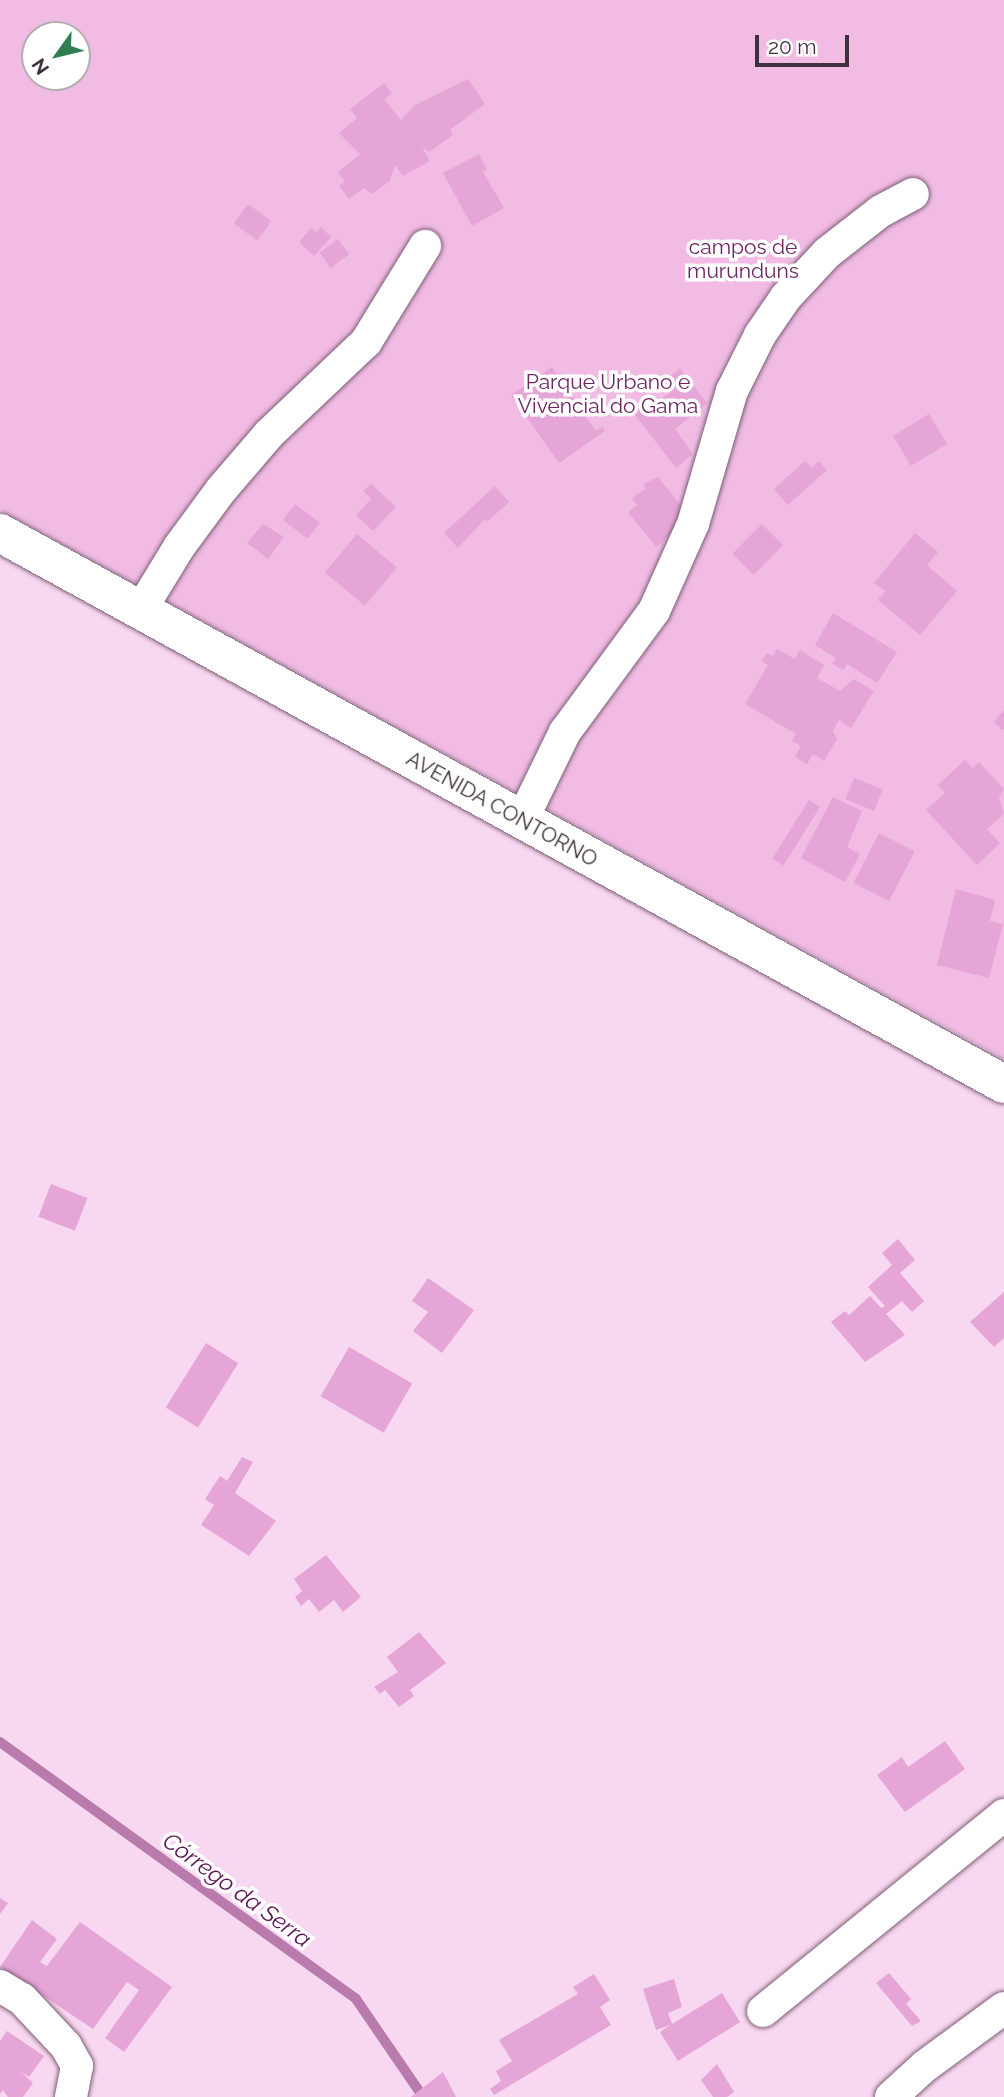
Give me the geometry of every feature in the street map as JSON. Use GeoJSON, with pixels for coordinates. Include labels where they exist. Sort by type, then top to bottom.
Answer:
{"type":"FeatureCollection","features":[{"type":"Feature","properties":{"kind":"main road","name":"AVENIDA CONTORNO"},"geometry":{"type":"LineString","coordinates":[[0,533],[1004,1084]]}},
{"type":"Feature","properties":{"kind":"street"},"geometry":{"type":"LineString","coordinates":[[522,820],[565,732],[654,611],[693,524],[732,391],[760,335],[786,297],[827,253],[880,211],[913,194]]}},
{"type":"Feature","properties":{"kind":"street"},"geometry":{"type":"LineString","coordinates":[[140,611],[179,547],[229,481],[269,434],[366,342],[425,246]]}},
{"type":"Feature","properties":{"kind":"street"},"geometry":{"type":"LineString","coordinates":[[763,2011],[1004,1815]]}},
{"type":"Feature","properties":{"kind":"street"},"geometry":{"type":"LineString","coordinates":[[0,1986],[22,1999],[66,2046],[77,2066],[71,2097]]}},
{"type":"Feature","properties":{"kind":"street"},"geometry":{"type":"LineString","coordinates":[[891,2097],[925,2066],[1004,2008]]}},
{"type":"Feature","properties":{"kind":"green space","name":"Parque Urbano e Vivencial do Gama"},"geometry":{"type":"Polygon","coordinates":[[[0,0],[1004,0],[1004,1059],[0,510],[0,0]]]}},
{"type":"Feature","properties":{"kind":"building"},"geometry":{"type":"Polygon","coordinates":[[[468,79],[485,104],[450,130],[453,135],[429,152],[422,147],[430,161],[403,176],[395,165],[390,181],[372,194],[364,188],[349,199],[339,186],[345,182],[338,172],[360,154],[339,133],[357,118],[350,109],[384,83],[392,94],[384,99],[401,120],[415,105],[468,79]]]}},
{"type":"Feature","properties":{"kind":"building"},"geometry":{"type":"Polygon","coordinates":[[[479,154],[487,169],[483,172],[504,208],[472,226],[443,173],[479,154]]]}},
{"type":"Feature","properties":{"kind":"building"},"geometry":{"type":"Polygon","coordinates":[[[248,204],[271,221],[257,240],[234,223],[248,204]]]}},
{"type":"Feature","properties":{"kind":"building"},"geometry":{"type":"Polygon","coordinates":[[[321,227],[331,237],[314,256],[299,242],[311,228],[316,232],[321,227]]]}},
{"type":"Feature","properties":{"kind":"building"},"geometry":{"type":"Polygon","coordinates":[[[338,239],[349,254],[331,268],[319,253],[338,239]]]}},
{"type":"Feature","properties":{"kind":"building"},"geometry":{"type":"Polygon","coordinates":[[[552,367],[596,431],[602,427],[605,431],[559,463],[511,395],[552,367]]]}},
{"type":"Feature","properties":{"kind":"building"},"geometry":{"type":"Polygon","coordinates":[[[680,368],[707,403],[675,429],[693,454],[676,468],[632,411],[652,396],[657,402],[671,392],[663,382],[680,368]]]}},
{"type":"Feature","properties":{"kind":"building"},"geometry":{"type":"Polygon","coordinates":[[[929,414],[947,444],[911,466],[893,436],[929,414]]]}},
{"type":"Feature","properties":{"kind":"building"},"geometry":{"type":"Polygon","coordinates":[[[805,461],[812,468],[819,461],[827,470],[788,505],[774,489],[805,461]]]}},
{"type":"Feature","properties":{"kind":"building"},"geometry":{"type":"Polygon","coordinates":[[[658,477],[690,517],[656,547],[628,512],[637,505],[632,498],[646,488],[643,484],[658,477]]]}},
{"type":"Feature","properties":{"kind":"building"},"geometry":{"type":"Polygon","coordinates":[[[371,484],[396,507],[373,531],[356,515],[371,499],[363,491],[371,484]]]}},
{"type":"Feature","properties":{"kind":"building"},"geometry":{"type":"Polygon","coordinates":[[[495,486],[509,502],[488,521],[484,520],[458,548],[444,533],[495,486]]]}},
{"type":"Feature","properties":{"kind":"building"},"geometry":{"type":"Polygon","coordinates":[[[295,504],[320,523],[308,539],[283,520],[295,504]]]}},
{"type":"Feature","properties":{"kind":"building"},"geometry":{"type":"Polygon","coordinates":[[[263,524],[284,537],[268,559],[247,543],[263,524]]]}},
{"type":"Feature","properties":{"kind":"building"},"geometry":{"type":"Polygon","coordinates":[[[762,524],[783,545],[754,575],[732,554],[762,524]]]}},
{"type":"Feature","properties":{"kind":"building"},"geometry":{"type":"Polygon","coordinates":[[[915,533],[938,552],[927,565],[957,591],[920,635],[878,600],[885,591],[874,583],[915,533]]]}},
{"type":"Feature","properties":{"kind":"building"},"geometry":{"type":"Polygon","coordinates":[[[357,534],[397,567],[365,606],[325,572],[357,534]]]}},
{"type":"Feature","properties":{"kind":"building"},"geometry":{"type":"Polygon","coordinates":[[[833,613],[897,652],[877,683],[847,664],[844,670],[832,664],[836,658],[815,645],[833,613]]]}},
{"type":"Feature","properties":{"kind":"building"},"geometry":{"type":"Polygon","coordinates":[[[777,649],[795,659],[800,650],[824,665],[817,678],[840,691],[854,679],[874,691],[851,728],[839,720],[833,731],[837,739],[824,761],[813,754],[807,764],[795,757],[801,746],[792,741],[796,734],[745,704],[768,665],[761,661],[767,653],[773,656],[777,649]]]}},
{"type":"Feature","properties":{"kind":"building"},"geometry":{"type":"Polygon","coordinates":[[[1004,710],[1004,729],[1002,730],[994,722],[1004,710]]]}},
{"type":"Feature","properties":{"kind":"building"},"geometry":{"type":"Polygon","coordinates":[[[965,760],[973,768],[979,762],[1004,789],[999,798],[1004,814],[987,829],[1000,843],[977,865],[926,810],[945,793],[938,785],[965,760]]]}},
{"type":"Feature","properties":{"kind":"building"},"geometry":{"type":"Polygon","coordinates":[[[854,778],[883,790],[874,811],[845,799],[854,778]]]}},
{"type":"Feature","properties":{"kind":"building"},"geometry":{"type":"Polygon","coordinates":[[[833,797],[862,811],[847,847],[860,854],[845,882],[801,858],[833,797]]]}},
{"type":"Feature","properties":{"kind":"building"},"geometry":{"type":"Polygon","coordinates":[[[809,800],[820,807],[783,865],[772,859],[809,800]]]}},
{"type":"Feature","properties":{"kind":"building"},"geometry":{"type":"Polygon","coordinates":[[[879,833],[915,851],[889,901],[854,883],[879,833]]]}},
{"type":"Feature","properties":{"kind":"building"},"geometry":{"type":"Polygon","coordinates":[[[956,889],[995,900],[990,921],[1003,924],[989,978],[937,965],[956,889]]]}},
{"type":"Feature","properties":{"kind":"building"},"geometry":{"type":"Polygon","coordinates":[[[51,1184],[87,1198],[75,1231],[38,1217],[51,1184]]]}},
{"type":"Feature","properties":{"kind":"building"},"geometry":{"type":"Polygon","coordinates":[[[898,1239],[915,1260],[900,1273],[924,1301],[912,1312],[902,1301],[886,1314],[905,1335],[865,1362],[831,1322],[845,1311],[849,1315],[870,1296],[881,1308],[885,1306],[868,1287],[892,1265],[882,1253],[898,1239]]]}},
{"type":"Feature","properties":{"kind":"building"},"geometry":{"type":"Polygon","coordinates":[[[428,1278],[474,1310],[442,1353],[413,1331],[428,1312],[412,1301],[428,1278]]]}},
{"type":"Feature","properties":{"kind":"building"},"geometry":{"type":"Polygon","coordinates":[[[1004,1292],[1004,1338],[994,1347],[970,1322],[1004,1292]]]}},
{"type":"Feature","properties":{"kind":"building"},"geometry":{"type":"Polygon","coordinates":[[[206,1343],[238,1363],[198,1428],[166,1407],[206,1343]]]}},
{"type":"Feature","properties":{"kind":"building"},"geometry":{"type":"Polygon","coordinates":[[[349,1347],[412,1384],[384,1433],[321,1396],[349,1347]]]}},
{"type":"Feature","properties":{"kind":"building"},"geometry":{"type":"Polygon","coordinates":[[[242,1457],[253,1462],[235,1493],[276,1521],[249,1556],[201,1525],[214,1505],[205,1499],[220,1476],[227,1481],[242,1457]]]}},
{"type":"Feature","properties":{"kind":"building"},"geometry":{"type":"Polygon","coordinates":[[[326,1555],[361,1597],[343,1612],[334,1600],[319,1612],[309,1599],[301,1606],[295,1597],[302,1591],[294,1579],[326,1555]]]}},
{"type":"Feature","properties":{"kind":"building"},"geometry":{"type":"Polygon","coordinates":[[[419,1632],[446,1663],[410,1690],[414,1696],[399,1707],[385,1690],[380,1694],[374,1687],[398,1672],[387,1657],[419,1632]]]}},
{"type":"Feature","properties":{"kind":"building"},"geometry":{"type":"Polygon","coordinates":[[[945,1741],[965,1769],[905,1812],[877,1775],[902,1757],[908,1767],[945,1741]]]}},
{"type":"Feature","properties":{"kind":"building"},"geometry":{"type":"Polygon","coordinates":[[[0,1898],[8,1903],[0,1914],[0,1898]]]}},
{"type":"Feature","properties":{"kind":"building"},"geometry":{"type":"Polygon","coordinates":[[[32,1920],[57,1939],[40,1962],[47,1966],[80,1922],[172,1987],[124,2052],[105,2038],[139,1990],[127,1982],[93,2029],[0,1967],[32,1920]]]}},
{"type":"Feature","properties":{"kind":"building"},"geometry":{"type":"Polygon","coordinates":[[[889,1973],[911,1999],[906,2004],[921,2021],[912,2026],[876,1983],[889,1973]]]}},
{"type":"Feature","properties":{"kind":"building"},"geometry":{"type":"Polygon","coordinates":[[[594,1974],[610,2000],[600,2007],[611,2025],[494,2095],[490,2089],[501,2081],[496,2071],[512,2061],[499,2040],[578,1994],[573,1987],[594,1974]]]}},
{"type":"Feature","properties":{"kind":"building"},"geometry":{"type":"Polygon","coordinates":[[[674,1979],[682,2007],[668,2013],[672,2024],[722,1993],[740,2022],[678,2061],[660,2032],[670,2025],[656,2030],[643,1989],[674,1979]]]}},
{"type":"Feature","properties":{"kind":"building"},"geometry":{"type":"Polygon","coordinates":[[[7,2031],[44,2056],[29,2077],[21,2072],[33,2083],[23,2097],[8,2097],[3,2090],[0,2094],[0,2041],[7,2031]]]}},
{"type":"Feature","properties":{"kind":"building"},"geometry":{"type":"Polygon","coordinates":[[[717,2064],[734,2092],[727,2097],[713,2097],[701,2080],[717,2064]]]}},
{"type":"Feature","properties":{"kind":"building"},"geometry":{"type":"Polygon","coordinates":[[[443,2072],[456,2097],[411,2097],[443,2072]]]}},
{"type":"Feature","properties":{"kind":"waterway","name":"Córrego da Serra"},"geometry":{"type":"LineString","coordinates":[[0,1742],[356,1999],[423,2097]]}},
{"type":"Feature","properties":{"kind":"park label","name":"campos de murunduns"},"geometry":{"type":"Point","coordinates":[743,259]}}]}
